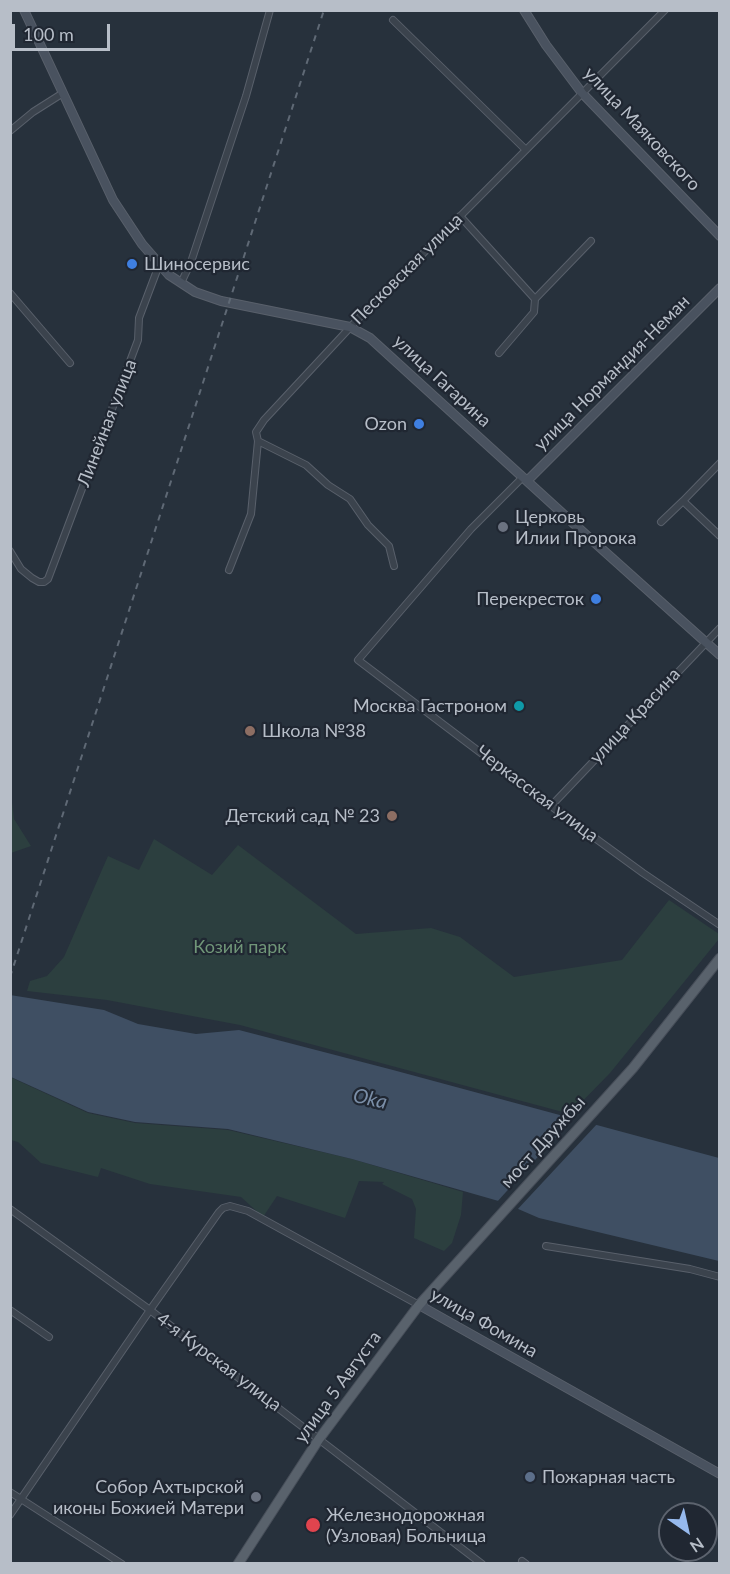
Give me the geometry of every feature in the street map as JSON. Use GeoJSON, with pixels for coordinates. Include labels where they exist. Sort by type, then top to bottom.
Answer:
{"type":"FeatureCollection","features":[{"type":"Feature","properties":{"kind":"main road","name":"улица Гагарина"},"geometry":{"type":"LineString","coordinates":[[24,10],[113,200],[159,265],[195,292],[221,302],[350,327],[361,332],[378,344],[720,655]]}},
{"type":"Feature","properties":{"kind":"main road","name":"улица Маяковского"},"geometry":{"type":"LineString","coordinates":[[524,10],[546,45],[582,93],[720,236]]}},
{"type":"Feature","properties":{"kind":"main road","name":"улица Нормандия-Неман"},"geometry":{"type":"LineString","coordinates":[[525,479],[720,288]]}},
{"type":"Feature","properties":{"kind":"main road","name":"мост Дружбы"},"geometry":{"type":"LineString","coordinates":[[477,1239],[633,1068],[720,958]]}},
{"type":"Feature","properties":{"kind":"main road","name":"улица 5 Августа"},"geometry":{"type":"LineString","coordinates":[[238,1563],[320,1439],[419,1305],[477,1239]]}},
{"type":"Feature","properties":{"kind":"main road","name":"улица Фомина"},"geometry":{"type":"LineString","coordinates":[[419,1305],[720,1474]]}},
{"type":"Feature","properties":{"kind":"street"},"geometry":{"type":"LineString","coordinates":[[181,283],[191,262],[246,96],[270,10]]}},
{"type":"Feature","properties":{"kind":"street","name":"Песковская улица"},"geometry":{"type":"LineString","coordinates":[[229,570],[251,514],[258,441],[256,432],[264,420],[350,327],[665,10]]}},
{"type":"Feature","properties":{"kind":"street"},"geometry":{"type":"LineString","coordinates":[[393,20],[526,150]]}},
{"type":"Feature","properties":{"kind":"street"},"geometry":{"type":"LineString","coordinates":[[10,131],[33,112],[63,93]]}},
{"type":"Feature","properties":{"kind":"street"},"geometry":{"type":"LineString","coordinates":[[460,216],[535,299]]}},
{"type":"Feature","properties":{"kind":"street"},"geometry":{"type":"LineString","coordinates":[[499,353],[534,312],[535,299],[591,241]]}},
{"type":"Feature","properties":{"kind":"street","name":"Линейная улица"},"geometry":{"type":"LineString","coordinates":[[10,551],[21,569],[32,578],[39,582],[48,579],[138,340],[139,318],[159,265]]}},
{"type":"Feature","properties":{"kind":"street"},"geometry":{"type":"LineString","coordinates":[[10,293],[70,363]]}},
{"type":"Feature","properties":{"kind":"street"},"geometry":{"type":"LineString","coordinates":[[258,441],[306,465],[328,485],[350,499],[368,525],[389,546],[394,566]]}},
{"type":"Feature","properties":{"kind":"street"},"geometry":{"type":"LineString","coordinates":[[661,522],[720,463]]}},
{"type":"Feature","properties":{"kind":"street","name":"улица Нормандия-Неман"},"geometry":{"type":"LineString","coordinates":[[358,660],[471,530],[525,479]]}},
{"type":"Feature","properties":{"kind":"street"},"geometry":{"type":"LineString","coordinates":[[683,501],[720,536]]}},
{"type":"Feature","properties":{"kind":"street","name":"улица Красина"},"geometry":{"type":"LineString","coordinates":[[551,806],[720,628]]}},
{"type":"Feature","properties":{"kind":"street","name":"Черкасская улица"},"geometry":{"type":"LineString","coordinates":[[358,660],[551,806],[720,925]]}},
{"type":"Feature","properties":{"kind":"street","name":"улица Фомина"},"geometry":{"type":"LineString","coordinates":[[150,1310],[219,1212],[230,1206],[248,1211],[419,1305]]}},
{"type":"Feature","properties":{"kind":"street","name":"4-я Курская улица"},"geometry":{"type":"LineString","coordinates":[[10,1209],[150,1310],[482,1563]]}},
{"type":"Feature","properties":{"kind":"street"},"geometry":{"type":"LineString","coordinates":[[546,1246],[690,1269],[720,1277]]}},
{"type":"Feature","properties":{"kind":"street"},"geometry":{"type":"LineString","coordinates":[[10,1310],[49,1337]]}},
{"type":"Feature","properties":{"kind":"street"},"geometry":{"type":"LineString","coordinates":[[10,1515],[150,1310]]}},
{"type":"Feature","properties":{"kind":"street"},"geometry":{"type":"LineString","coordinates":[[10,1492],[122,1563]]}},
{"type":"Feature","properties":{"kind":"green space"},"geometry":{"type":"Polygon","coordinates":[[[10,785],[14,819],[31,846],[11,853],[10,785]]]}},
{"type":"Feature","properties":{"kind":"green space","name":"Козий парк"},"geometry":{"type":"Polygon","coordinates":[[[154,839],[212,875],[238,845],[356,934],[431,928],[460,937],[514,977],[622,960],[669,900],[719,934],[719,939],[610,1073],[570,1114],[240,1025],[107,1000],[27,991],[30,981],[47,976],[64,957],[108,856],[139,870],[154,839]]]}},
{"type":"Feature","properties":{"kind":"green space"},"geometry":{"type":"Polygon","coordinates":[[[10,1077],[88,1113],[135,1123],[228,1130],[352,1159],[463,1192],[461,1215],[452,1243],[444,1251],[414,1238],[416,1209],[412,1199],[382,1184],[384,1182],[359,1181],[345,1218],[277,1196],[263,1217],[241,1197],[150,1184],[101,1168],[98,1177],[41,1163],[18,1142],[11,1140],[10,1077]]]}},
{"type":"Feature","properties":{"kind":"water","name":"Oka"},"geometry":{"type":"Polygon","coordinates":[[[10,995],[104,1010],[138,1024],[196,1034],[239,1030],[719,1158],[719,1261],[539,1218],[502,1202],[352,1159],[228,1129],[135,1122],[88,1112],[11,1077],[10,995]]]}},
{"type":"Feature","properties":{"kind":"pier"},"geometry":{"type":"Polygon","coordinates":[[[574,1117],[598,1123],[516,1211],[496,1203],[574,1117]]]}},
{"type":"Feature","properties":{"kind":"railway"},"geometry":{"type":"LineString","coordinates":[[10,977],[324,10]]}},
{"type":"Feature","properties":{"kind":"place","name":"Шиносервис"},"geometry":{"type":"Point","coordinates":[132,264]}},
{"type":"Feature","properties":{"kind":"place","name":"Ozon"},"geometry":{"type":"Point","coordinates":[419,424]}},
{"type":"Feature","properties":{"kind":"place","name":"Церковь Илии Пророка"},"geometry":{"type":"Point","coordinates":[503,527]}},
{"type":"Feature","properties":{"kind":"place","name":"Перекресток"},"geometry":{"type":"Point","coordinates":[596,599]}},
{"type":"Feature","properties":{"kind":"place","name":"Москва Гастроном"},"geometry":{"type":"Point","coordinates":[519,706]}},
{"type":"Feature","properties":{"kind":"place","name":"Школа №38"},"geometry":{"type":"Point","coordinates":[250,731]}},
{"type":"Feature","properties":{"kind":"place","name":"Детский сад № 23"},"geometry":{"type":"Point","coordinates":[392,816]}},
{"type":"Feature","properties":{"kind":"place","name":"Пожарная часть"},"geometry":{"type":"Point","coordinates":[530,1477]}},
{"type":"Feature","properties":{"kind":"place","name":"Собор Ахтырской иконы Божией Матери"},"geometry":{"type":"Point","coordinates":[256,1497]}},
{"type":"Feature","properties":{"kind":"place","name":"Железнодорожная (Узловая) Больница"},"geometry":{"type":"Point","coordinates":[313,1525]}}]}
